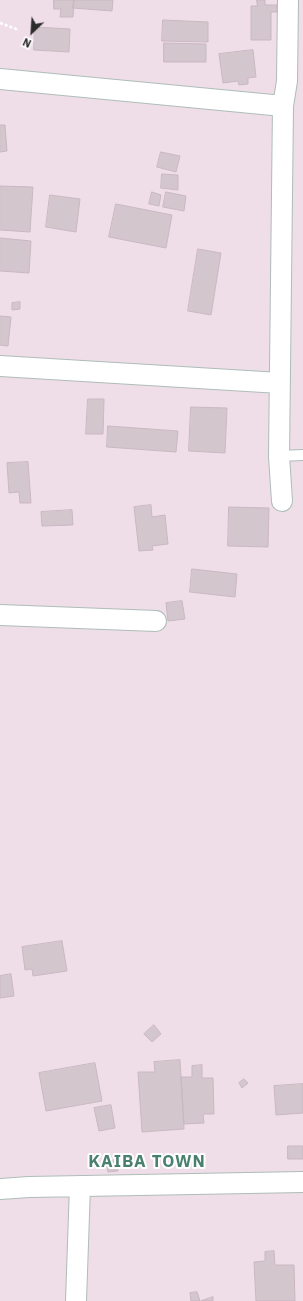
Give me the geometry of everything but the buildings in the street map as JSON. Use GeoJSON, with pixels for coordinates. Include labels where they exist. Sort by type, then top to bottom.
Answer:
{"type":"FeatureCollection","features":[{"type":"Feature","properties":{"kind":"street"},"geometry":{"type":"LineString","coordinates":[[282,501],[280,456],[280,383],[283,106],[287,81],[288,0]]}},
{"type":"Feature","properties":{"kind":"street"},"geometry":{"type":"LineString","coordinates":[[0,79],[283,106]]}},
{"type":"Feature","properties":{"kind":"street"},"geometry":{"type":"LineString","coordinates":[[0,366],[280,383]]}},
{"type":"Feature","properties":{"kind":"street"},"geometry":{"type":"LineString","coordinates":[[0,615],[156,621]]}},
{"type":"Feature","properties":{"kind":"street"},"geometry":{"type":"LineString","coordinates":[[0,1190],[29,1187],[303,1182]]}},
{"type":"Feature","properties":{"kind":"street"},"geometry":{"type":"LineString","coordinates":[[76,1301],[80,1186]]}},
{"type":"Feature","properties":{"kind":"lane"},"geometry":{"type":"LineString","coordinates":[[280,456],[303,456]]}},
{"type":"Feature","properties":{"kind":"path"},"geometry":{"type":"LineString","coordinates":[[0,23],[19,30]]}},
{"type":"Feature","properties":{"kind":"district","name":"KAIBA TOWN"},"geometry":{"type":"Point","coordinates":[147,1162]}}]}
